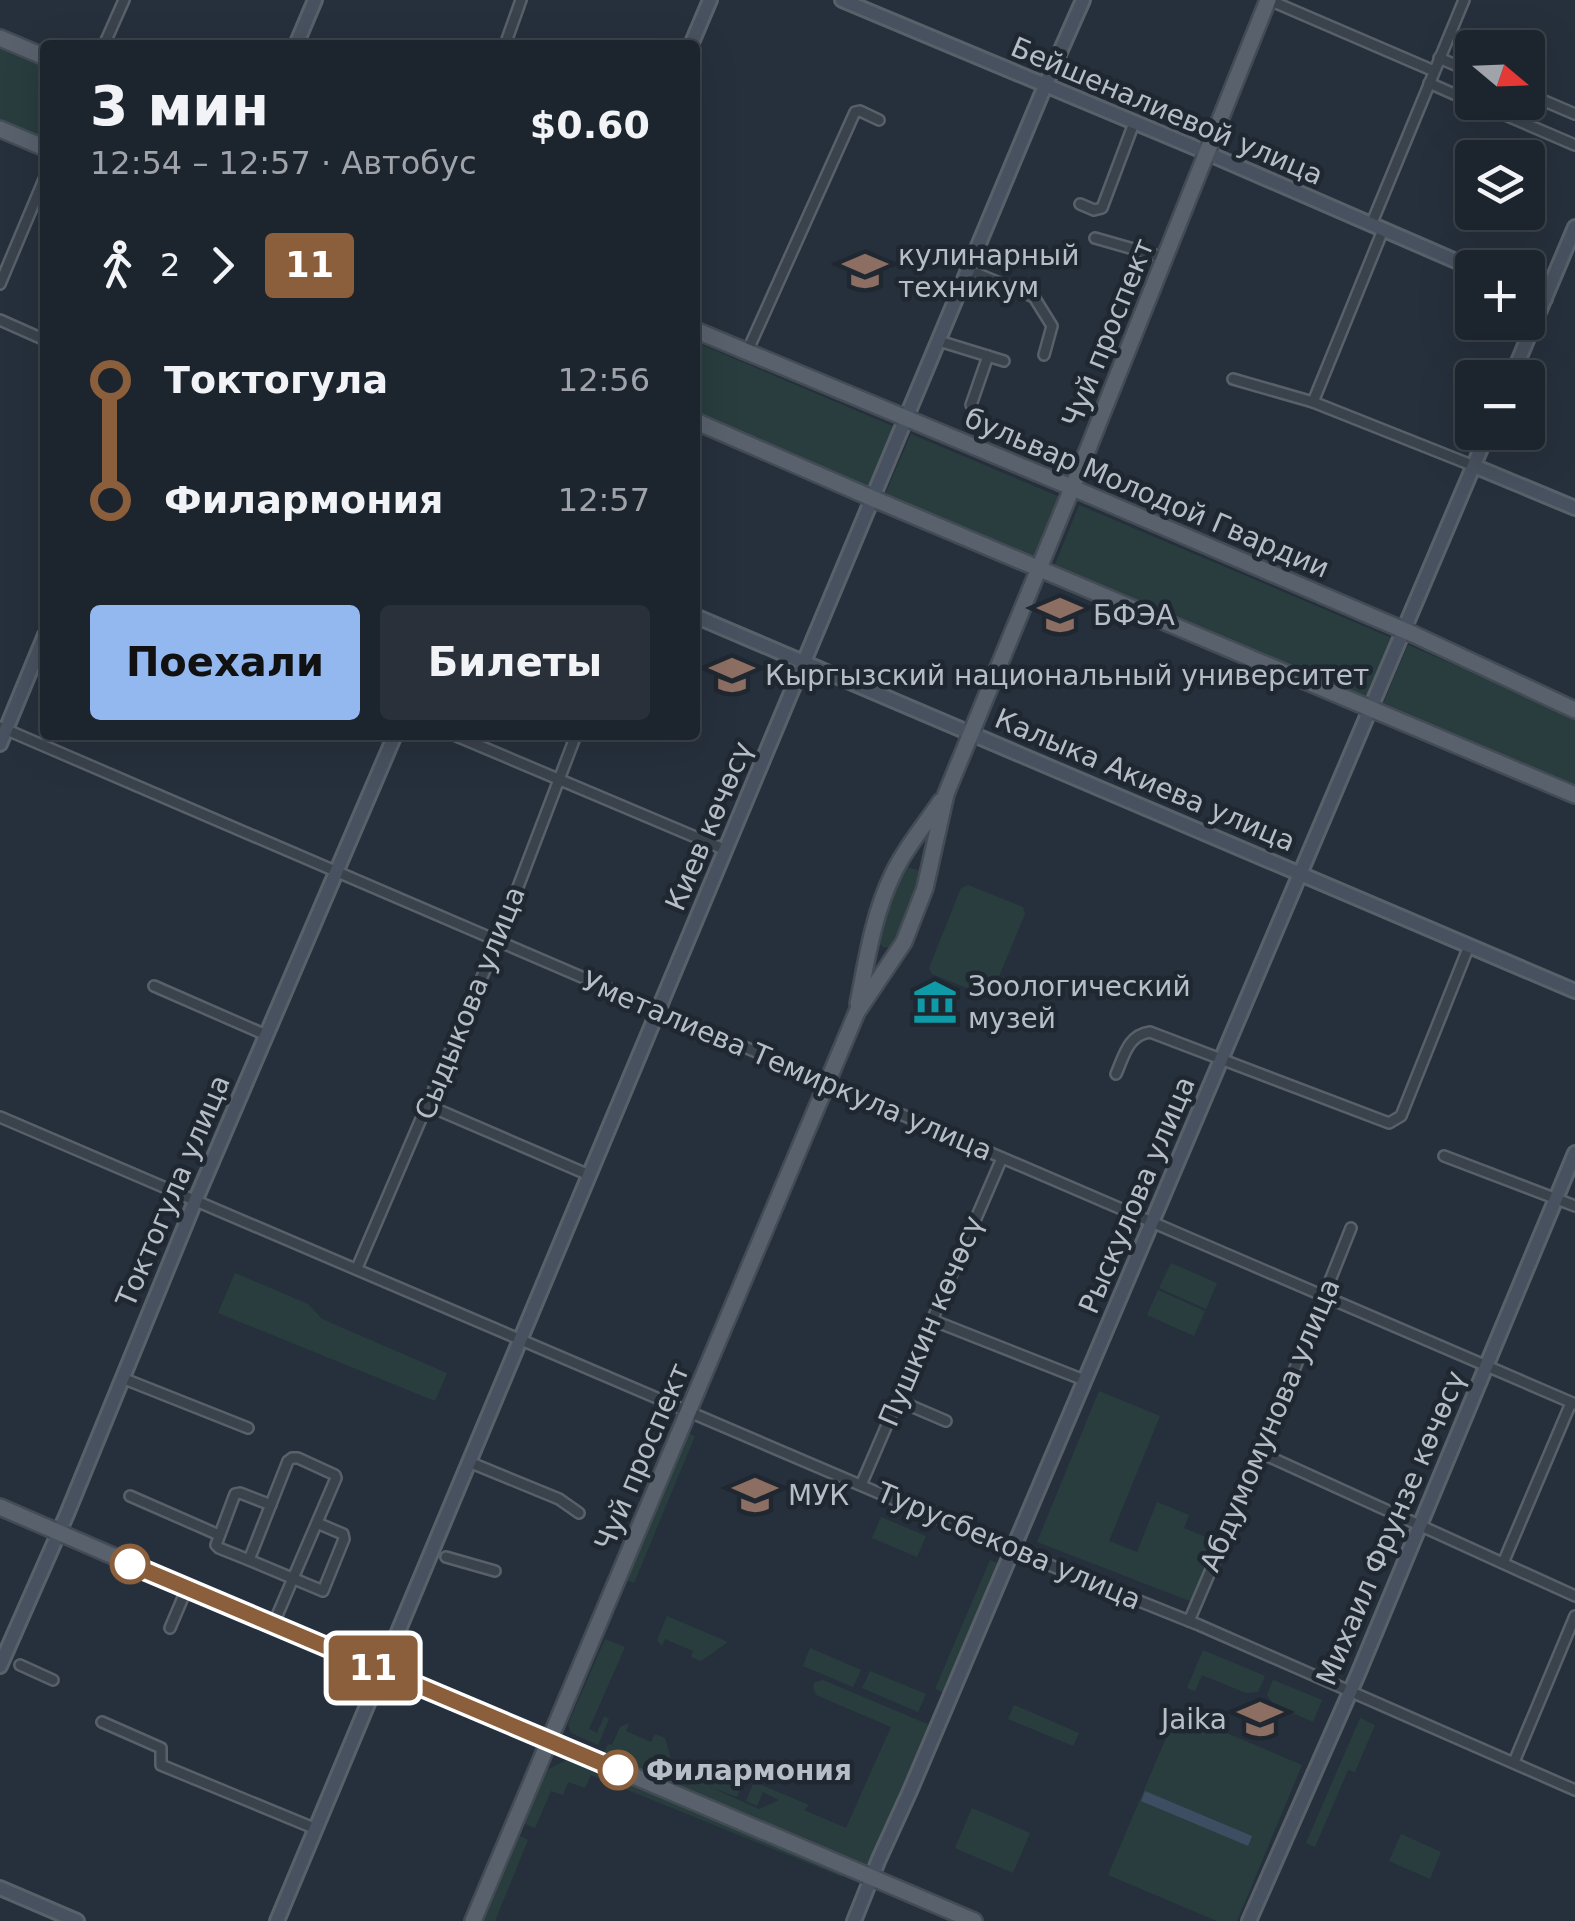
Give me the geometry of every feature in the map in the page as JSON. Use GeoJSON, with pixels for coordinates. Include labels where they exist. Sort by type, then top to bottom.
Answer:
{"type":"FeatureCollection","features":[{"type":"Feature","properties":{"kind":"main road"},"geometry":{"type":"LineString","coordinates":[[298,40],[315,0]]}},
{"type":"Feature","properties":{"kind":"main road"},"geometry":{"type":"LineString","coordinates":[[693,40],[710,0]]}},
{"type":"Feature","properties":{"kind":"main road","name":"Бейшеналиевой улица"},"geometry":{"type":"LineString","coordinates":[[842,0],[1455,261]]}},
{"type":"Feature","properties":{"kind":"main road","name":"Киев көчөсү"},"geometry":{"type":"LineString","coordinates":[[277,1921],[1083,0]]}},
{"type":"Feature","properties":{"kind":"main road","name":"Чуй проспект"},"geometry":{"type":"LineString","coordinates":[[857,1012],[872,930],[893,874],[946,794],[1269,0]]}},
{"type":"Feature","properties":{"kind":"main road"},"geometry":{"type":"LineString","coordinates":[[0,38],[40,55]]}},
{"type":"Feature","properties":{"kind":"main road"},"geometry":{"type":"LineString","coordinates":[[0,129],[40,146]]}},
{"type":"Feature","properties":{"kind":"main road"},"geometry":{"type":"LineString","coordinates":[[1545,299],[1575,227]]}},
{"type":"Feature","properties":{"kind":"main road","name":"бульвар Молодой Гвардии"},"geometry":{"type":"LineString","coordinates":[[700,332],[1405,630],[1575,710]]}},
{"type":"Feature","properties":{"kind":"main road"},"geometry":{"type":"LineString","coordinates":[[700,423],[1575,795]]}},
{"type":"Feature","properties":{"kind":"main road","name":"Рыскулова улица"},"geometry":{"type":"LineString","coordinates":[[854,1921],[1481,450]]}},
{"type":"Feature","properties":{"kind":"main road"},"geometry":{"type":"LineString","coordinates":[[1474,466],[1575,508]]}},
{"type":"Feature","properties":{"kind":"main road","name":"Калыка Акиева улица"},"geometry":{"type":"LineString","coordinates":[[700,618],[1575,991]]}},
{"type":"Feature","properties":{"kind":"main road"},"geometry":{"type":"LineString","coordinates":[[0,744],[3,728],[40,646]]}},
{"type":"Feature","properties":{"kind":"main road","name":"Токтогула улица"},"geometry":{"type":"LineString","coordinates":[[0,1666],[392,740]]}},
{"type":"Feature","properties":{"kind":"main road","name":"Чуй проспект"},"geometry":{"type":"LineString","coordinates":[[473,1921],[857,1012],[904,942],[928,876],[946,794]]}},
{"type":"Feature","properties":{"kind":"main road","name":"Михаил Фрунзе көчөсү"},"geometry":{"type":"LineString","coordinates":[[1249,1921],[1575,1153]]}},
{"type":"Feature","properties":{"kind":"main road"},"geometry":{"type":"LineString","coordinates":[[0,1507],[380,1672],[974,1921]]}},
{"type":"Feature","properties":{"kind":"main road"},"geometry":{"type":"LineString","coordinates":[[0,1888],[77,1921]]}},
{"type":"Feature","properties":{"kind":"street"},"geometry":{"type":"LineString","coordinates":[[106,40],[124,0]]}},
{"type":"Feature","properties":{"kind":"street"},"geometry":{"type":"LineString","coordinates":[[507,40],[521,0]]}},
{"type":"Feature","properties":{"kind":"street"},"geometry":{"type":"LineString","coordinates":[[1269,0],[1434,71]]}},
{"type":"Feature","properties":{"kind":"street"},"geometry":{"type":"LineString","coordinates":[[1313,402],[1429,83],[1464,0]]}},
{"type":"Feature","properties":{"kind":"street"},"geometry":{"type":"LineString","coordinates":[[1439,58],[1455,65]]}},
{"type":"Feature","properties":{"kind":"street"},"geometry":{"type":"LineString","coordinates":[[1429,83],[1455,94]]}},
{"type":"Feature","properties":{"kind":"street"},"geometry":{"type":"LineString","coordinates":[[1545,101],[1575,114]]}},
{"type":"Feature","properties":{"kind":"street"},"geometry":{"type":"LineString","coordinates":[[747,352],[856,112],[879,120]]}},
{"type":"Feature","properties":{"kind":"street"},"geometry":{"type":"LineString","coordinates":[[1516,120],[1575,145]]}},
{"type":"Feature","properties":{"kind":"street"},"geometry":{"type":"LineString","coordinates":[[1080,204],[1094,210],[1102,208],[1134,123]]}},
{"type":"Feature","properties":{"kind":"street"},"geometry":{"type":"LineString","coordinates":[[0,284],[40,189]]}},
{"type":"Feature","properties":{"kind":"street"},"geometry":{"type":"LineString","coordinates":[[1094,238],[1165,258]]}},
{"type":"Feature","properties":{"kind":"street"},"geometry":{"type":"LineString","coordinates":[[968,270],[1037,300],[1052,326],[1044,355]]}},
{"type":"Feature","properties":{"kind":"street"},"geometry":{"type":"LineString","coordinates":[[0,320],[40,338]]}},
{"type":"Feature","properties":{"kind":"street"},"geometry":{"type":"LineString","coordinates":[[939,341],[1004,362]]}},
{"type":"Feature","properties":{"kind":"street"},"geometry":{"type":"LineString","coordinates":[[970,406],[988,356]]}},
{"type":"Feature","properties":{"kind":"street"},"geometry":{"type":"LineString","coordinates":[[1232,379],[1313,402],[1474,466]]}},
{"type":"Feature","properties":{"kind":"street","name":"Уметалиева Темиркула улица"},"geometry":{"type":"LineString","coordinates":[[3,728],[1573,1404]]}},
{"type":"Feature","properties":{"kind":"street"},"geometry":{"type":"LineString","coordinates":[[465,740],[726,850]]}},
{"type":"Feature","properties":{"kind":"street","name":"Сыдыкова улица"},"geometry":{"type":"LineString","coordinates":[[357,1268],[498,942],[574,740]]}},
{"type":"Feature","properties":{"kind":"street"},"geometry":{"type":"LineString","coordinates":[[1116,1074],[1130,1042],[1139,1034],[1150,1032],[1389,1123],[1401,1116],[1468,946]]}},
{"type":"Feature","properties":{"kind":"street"},"geometry":{"type":"LineString","coordinates":[[154,986],[266,1035]]}},
{"type":"Feature","properties":{"kind":"street"},"geometry":{"type":"LineString","coordinates":[[428,1106],[589,1176]]}},
{"type":"Feature","properties":{"kind":"street","name":"Турусбекова улица"},"geometry":{"type":"LineString","coordinates":[[0,1116],[1012,1550],[1350,1690],[1575,1790]]}},
{"type":"Feature","properties":{"kind":"street"},"geometry":{"type":"LineString","coordinates":[[1444,1156],[1575,1206]]}},
{"type":"Feature","properties":{"kind":"street","name":"Пушкин көчөсү"},"geometry":{"type":"LineString","coordinates":[[861,1485],[1002,1158]]}},
{"type":"Feature","properties":{"kind":"street","name":"Абдумомунова улица"},"geometry":{"type":"LineString","coordinates":[[1188,1621],[1261,1453],[1350,1228]]}},
{"type":"Feature","properties":{"kind":"street"},"geometry":{"type":"LineString","coordinates":[[932,1320],[1084,1380]]}},
{"type":"Feature","properties":{"kind":"street"},"geometry":{"type":"LineString","coordinates":[[122,1378],[248,1428]]}},
{"type":"Feature","properties":{"kind":"street"},"geometry":{"type":"LineString","coordinates":[[897,1400],[946,1421]]}},
{"type":"Feature","properties":{"kind":"street"},"geometry":{"type":"LineString","coordinates":[[1503,1563],[1573,1404]]}},
{"type":"Feature","properties":{"kind":"street"},"geometry":{"type":"LineString","coordinates":[[1261,1453],[1575,1596]]}},
{"type":"Feature","properties":{"kind":"street"},"geometry":{"type":"LineString","coordinates":[[249,1560],[288,1461],[298,1458],[335,1475],[273,1625]]}},
{"type":"Feature","properties":{"kind":"street"},"geometry":{"type":"LineString","coordinates":[[469,1462],[558,1499],[579,1512]]}},
{"type":"Feature","properties":{"kind":"street"},"geometry":{"type":"LineString","coordinates":[[271,1505],[235,1494],[216,1545],[323,1591],[344,1539],[343,1534],[316,1523]]}},
{"type":"Feature","properties":{"kind":"street"},"geometry":{"type":"LineString","coordinates":[[130,1496],[219,1535]]}},
{"type":"Feature","properties":{"kind":"street"},"geometry":{"type":"LineString","coordinates":[[446,1557],[495,1571]]}},
{"type":"Feature","properties":{"kind":"street"},"geometry":{"type":"LineString","coordinates":[[170,1628],[187,1588]]}},
{"type":"Feature","properties":{"kind":"street"},"geometry":{"type":"LineString","coordinates":[[1514,1762],[1575,1616]]}},
{"type":"Feature","properties":{"kind":"street"},"geometry":{"type":"LineString","coordinates":[[20,1666],[53,1680]]}},
{"type":"Feature","properties":{"kind":"street"},"geometry":{"type":"LineString","coordinates":[[102,1722],[161,1748],[160,1764],[316,1829]]}},
{"type":"Feature","properties":{"kind":"green space"},"geometry":{"type":"Polygon","coordinates":[[[0,46],[40,63],[40,138],[0,121],[0,46]]]}},
{"type":"Feature","properties":{"kind":"green space"},"geometry":{"type":"Polygon","coordinates":[[[700,344],[895,427],[868,490],[700,419],[700,344]]]}},
{"type":"Feature","properties":{"kind":"green space"},"geometry":{"type":"Polygon","coordinates":[[[911,434],[1060,497],[1033,560],[884,497],[911,434]]]}},
{"type":"Feature","properties":{"kind":"green space"},"geometry":{"type":"Polygon","coordinates":[[[1079,505],[1394,639],[1367,702],[1053,569],[1079,505]]]}},
{"type":"Feature","properties":{"kind":"green space"},"geometry":{"type":"Polygon","coordinates":[[[1408,645],[1575,716],[1575,791],[1381,708],[1408,645]]]}},
{"type":"Feature","properties":{"kind":"green space"},"geometry":{"type":"Polygon","coordinates":[[[906,867],[918,870],[922,877],[900,940],[891,948],[883,947],[877,942],[899,872],[906,867]]]}},
{"type":"Feature","properties":{"kind":"green space"},"geometry":{"type":"Polygon","coordinates":[[[968,885],[1023,907],[1025,914],[992,993],[987,996],[932,974],[929,968],[961,888],[968,885]]]}},
{"type":"Feature","properties":{"kind":"green space"},"geometry":{"type":"Polygon","coordinates":[[[1171,1263],[1217,1283],[1206,1309],[1159,1288],[1171,1263]]]}},
{"type":"Feature","properties":{"kind":"green space"},"geometry":{"type":"Polygon","coordinates":[[[235,1273],[308,1304],[322,1319],[447,1373],[435,1401],[218,1313],[235,1273]]]}},
{"type":"Feature","properties":{"kind":"green space"},"geometry":{"type":"Polygon","coordinates":[[[1158,1290],[1205,1311],[1194,1336],[1147,1315],[1158,1290]]]}},
{"type":"Feature","properties":{"kind":"green space"},"geometry":{"type":"Polygon","coordinates":[[[1099,1391],[1160,1416],[1109,1541],[1137,1552],[1157,1502],[1189,1515],[1184,1528],[1220,1543],[1195,1603],[1037,1542],[1099,1391]]]}},
{"type":"Feature","properties":{"kind":"green space"},"geometry":{"type":"Polygon","coordinates":[[[687,1433],[695,1436],[634,1583],[626,1580],[687,1433]]]}},
{"type":"Feature","properties":{"kind":"green space"},"geometry":{"type":"Polygon","coordinates":[[[881,1517],[926,1536],[917,1557],[872,1538],[881,1517]]]}},
{"type":"Feature","properties":{"kind":"green space"},"geometry":{"type":"Polygon","coordinates":[[[990,1560],[1000,1564],[945,1693],[935,1689],[990,1560]]]}},
{"type":"Feature","properties":{"kind":"green space"},"geometry":{"type":"Polygon","coordinates":[[[667,1616],[728,1642],[701,1661],[691,1657],[693,1651],[665,1639],[662,1646],[657,1640],[667,1616]]]}},
{"type":"Feature","properties":{"kind":"green space"},"geometry":{"type":"Polygon","coordinates":[[[605,1639],[625,1647],[589,1729],[597,1733],[604,1716],[609,1719],[598,1745],[571,1733],[568,1724],[605,1639]]]}},
{"type":"Feature","properties":{"kind":"green space"},"geometry":{"type":"Polygon","coordinates":[[[810,1648],[861,1670],[853,1687],[803,1666],[810,1648]]]}},
{"type":"Feature","properties":{"kind":"green space"},"geometry":{"type":"Polygon","coordinates":[[[1203,1650],[1265,1676],[1258,1692],[1246,1693],[1202,1675],[1195,1691],[1187,1688],[1203,1650]]]}},
{"type":"Feature","properties":{"kind":"green space"},"geometry":{"type":"Polygon","coordinates":[[[870,1671],[926,1694],[918,1712],[862,1688],[870,1671]]]}},
{"type":"Feature","properties":{"kind":"green space"},"geometry":{"type":"Polygon","coordinates":[[[823,1680],[932,1726],[870,1866],[603,1754],[620,1727],[629,1723],[626,1731],[651,1742],[655,1734],[665,1738],[675,1773],[697,1782],[702,1768],[743,1784],[737,1797],[710,1787],[759,1809],[779,1800],[763,1792],[757,1806],[746,1801],[754,1782],[809,1805],[804,1810],[846,1828],[891,1727],[816,1695],[813,1686],[823,1680]]]}},
{"type":"Feature","properties":{"kind":"green space"},"geometry":{"type":"Polygon","coordinates":[[[1273,1680],[1322,1700],[1313,1722],[1274,1705],[1267,1695],[1273,1680]]]}},
{"type":"Feature","properties":{"kind":"green space"},"geometry":{"type":"Polygon","coordinates":[[[1014,1705],[1079,1733],[1073,1746],[1008,1719],[1014,1705]]]}},
{"type":"Feature","properties":{"kind":"green space"},"geometry":{"type":"Polygon","coordinates":[[[1177,1712],[1302,1765],[1237,1921],[1217,1921],[1108,1875],[1177,1712]]]}},
{"type":"Feature","properties":{"kind":"green space"},"geometry":{"type":"Polygon","coordinates":[[[1360,1718],[1375,1725],[1355,1772],[1348,1770],[1315,1847],[1306,1843],[1360,1718]]]}},
{"type":"Feature","properties":{"kind":"green space"},"geometry":{"type":"Polygon","coordinates":[[[566,1760],[845,1872],[842,1877],[591,1775],[585,1788],[568,1782],[563,1795],[551,1791],[535,1828],[522,1823],[543,1772],[566,1760]]]}},
{"type":"Feature","properties":{"kind":"green space"},"geometry":{"type":"Polygon","coordinates":[[[972,1808],[1030,1833],[1013,1873],[955,1848],[972,1808]]]}},
{"type":"Feature","properties":{"kind":"green space"},"geometry":{"type":"Polygon","coordinates":[[[1401,1834],[1441,1852],[1430,1879],[1389,1861],[1401,1834]]]}},
{"type":"Feature","properties":{"kind":"green space"},"geometry":{"type":"Polygon","coordinates":[[[518,1835],[528,1840],[495,1921],[482,1921],[518,1835]]]}},
{"type":"Feature","properties":{"kind":"water"},"geometry":{"type":"Polygon","coordinates":[[[1145,1791],[1252,1836],[1248,1846],[1141,1801],[1145,1791]]]}},
{"type":"Feature","properties":{"kind":"bus line","name":"11"},"geometry":{"type":"LineString","coordinates":[[130,1564],[618,1770]]}},
{"type":"Feature","properties":{"kind":"place","name":"кулинарный техникум"},"geometry":{"type":"Point","coordinates":[865,271]}},
{"type":"Feature","properties":{"kind":"place","name":"БФЭА"},"geometry":{"type":"Point","coordinates":[1060,615]}},
{"type":"Feature","properties":{"kind":"place","name":"Кыргызский национальный университет"},"geometry":{"type":"Point","coordinates":[732,675]}},
{"type":"Feature","properties":{"kind":"place","name":"Зоологический музей"},"geometry":{"type":"Point","coordinates":[935,1002]}},
{"type":"Feature","properties":{"kind":"place","name":"МУК"},"geometry":{"type":"Point","coordinates":[755,1495]}},
{"type":"Feature","properties":{"kind":"place","name":"Jaika"},"geometry":{"type":"Point","coordinates":[1260,1719]}},
{"type":"Feature","properties":{"kind":"place","name":"Филармония"},"geometry":{"type":"Point","coordinates":[618,1770]}}]}
